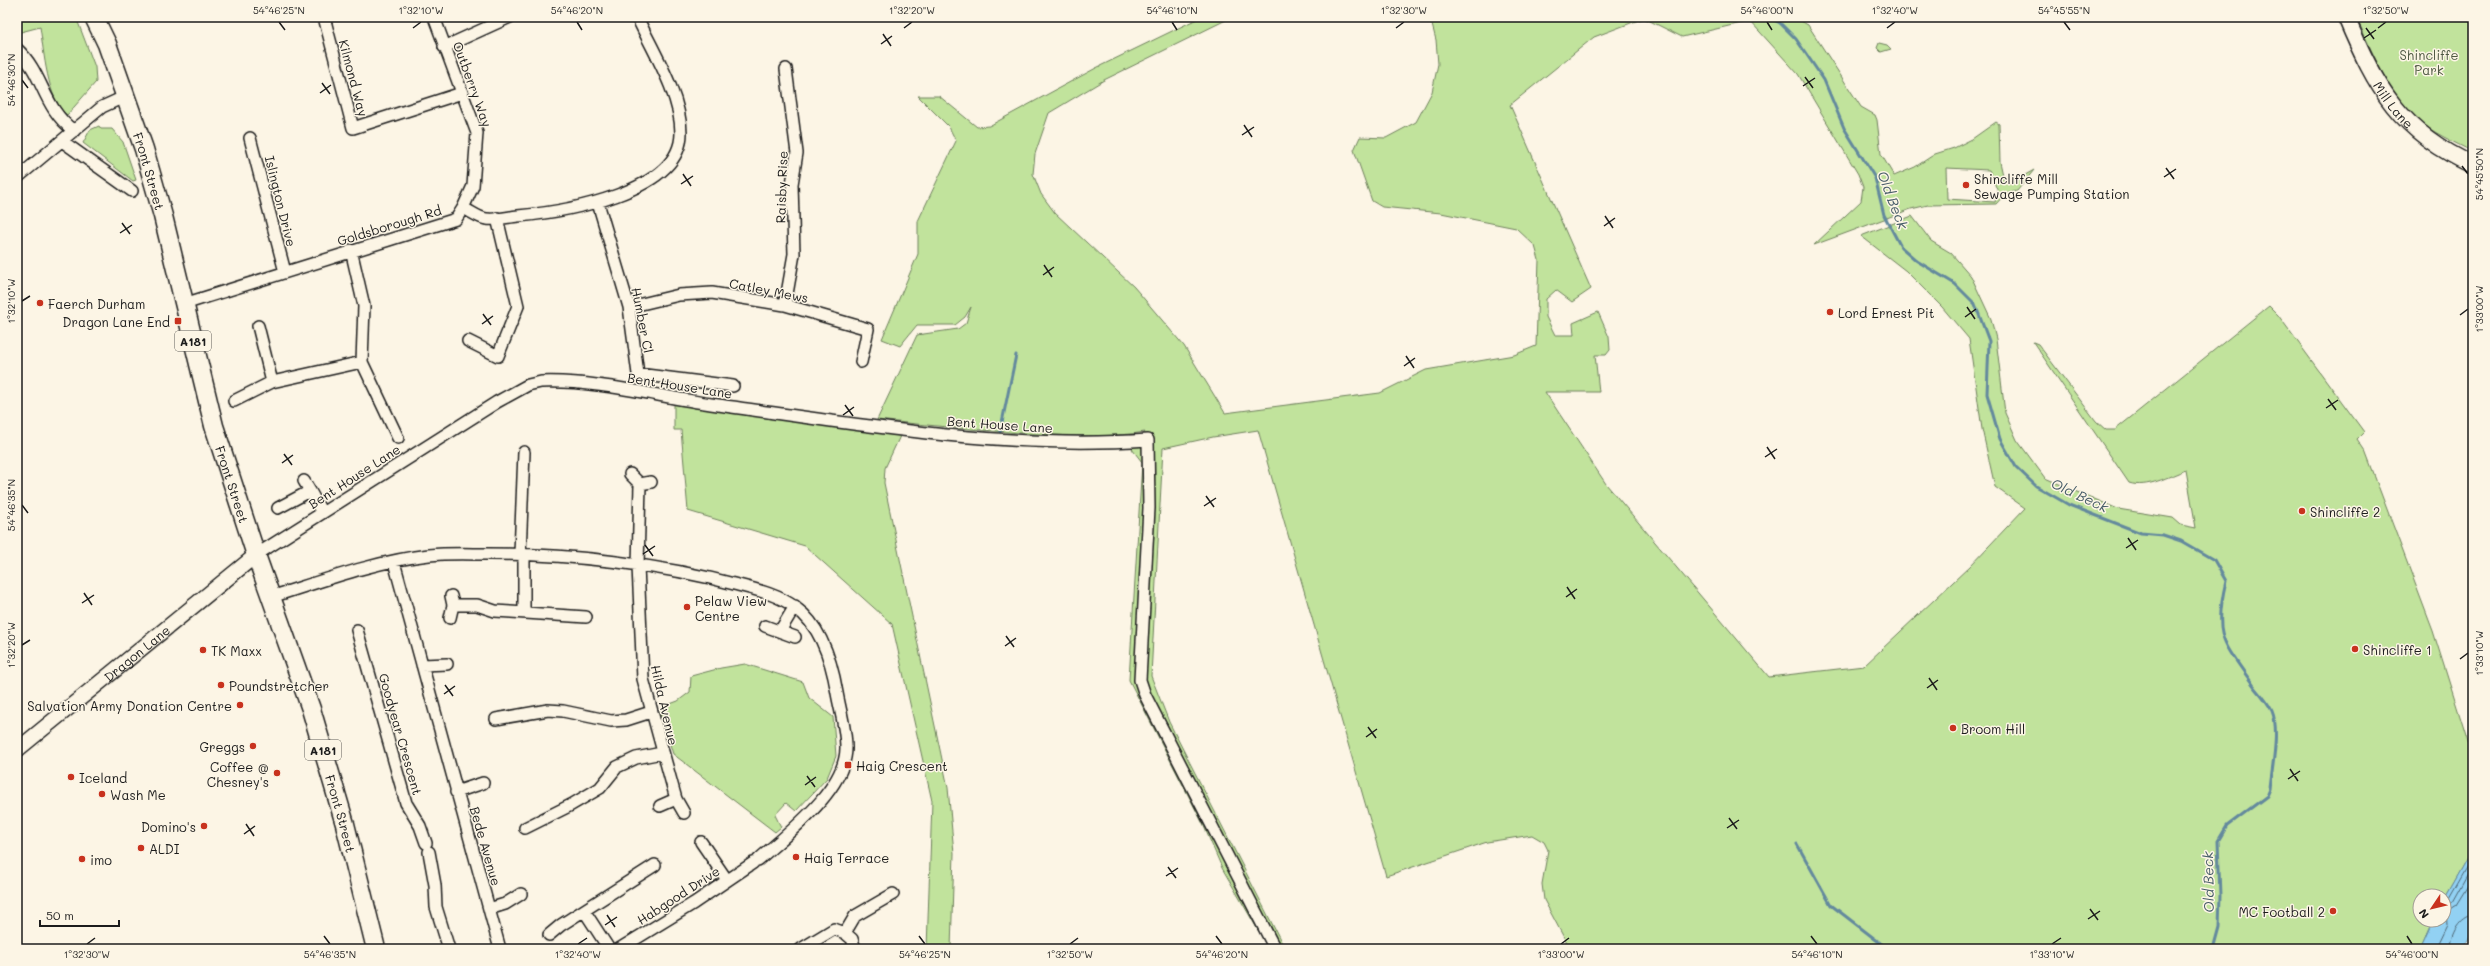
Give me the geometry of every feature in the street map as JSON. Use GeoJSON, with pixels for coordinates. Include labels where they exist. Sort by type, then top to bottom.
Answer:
{"type":"FeatureCollection","features":[{"type":"Feature","properties":{"kind":"main road","name":"Front Street"},"geometry":{"type":"LineString","coordinates":[[94,17],[126,96],[154,185],[214,426],[256,555],[311,709],[345,824],[376,949]]}},
{"type":"Feature","properties":{"kind":"main road","name":"Mill Lane"},"geometry":{"type":"LineString","coordinates":[[2346,17],[2372,74],[2397,111],[2432,143],[2473,165]]}},
{"type":"Feature","properties":{"kind":"street","name":"Kilmond Way"},"geometry":{"type":"LineString","coordinates":[[324,17],[353,128],[462,94]]}},
{"type":"Feature","properties":{"kind":"street","name":"Outberry Way"},"geometry":{"type":"LineString","coordinates":[[434,17],[477,133],[472,186],[463,208]]}},
{"type":"Feature","properties":{"kind":"street"},"geometry":{"type":"LineString","coordinates":[[444,46],[510,17]]}},
{"type":"Feature","properties":{"kind":"street"},"geometry":{"type":"LineString","coordinates":[[463,208],[486,219],[536,214],[598,203],[638,187],[673,160],[681,133],[674,95],[637,17]]}},
{"type":"Feature","properties":{"kind":"street"},"geometry":{"type":"LineString","coordinates":[[17,49],[33,67],[44,95],[54,112],[74,131]]}},
{"type":"Feature","properties":{"kind":"street","name":"Raisby Rise"},"geometry":{"type":"LineString","coordinates":[[785,305],[794,254],[792,184],[797,152],[786,70]]}},
{"type":"Feature","properties":{"kind":"street"},"geometry":{"type":"LineString","coordinates":[[17,178],[102,107],[126,96]]}},
{"type":"Feature","properties":{"kind":"street","name":"Islington Drive"},"geometry":{"type":"LineString","coordinates":[[250,138],[284,272]]}},
{"type":"Feature","properties":{"kind":"street"},"geometry":{"type":"LineString","coordinates":[[62,141],[132,192]]}},
{"type":"Feature","properties":{"kind":"street","name":"Humber Cl"},"geometry":{"type":"LineString","coordinates":[[598,203],[629,307],[638,374],[733,386]]}},
{"type":"Feature","properties":{"kind":"street","name":"Goldsborough Rd"},"geometry":{"type":"LineString","coordinates":[[184,304],[351,250],[456,219],[463,208]]}},
{"type":"Feature","properties":{"kind":"street"},"geometry":{"type":"LineString","coordinates":[[468,342],[498,356],[518,306],[497,218]]}},
{"type":"Feature","properties":{"kind":"street"},"geometry":{"type":"LineString","coordinates":[[351,250],[364,306],[362,362],[398,438]]}},
{"type":"Feature","properties":{"kind":"street","name":"Catley Mews"},"geometry":{"type":"LineString","coordinates":[[629,307],[679,295],[712,294],[785,305],[868,329],[861,362]]}},
{"type":"Feature","properties":{"kind":"street"},"geometry":{"type":"LineString","coordinates":[[258,326],[272,382]]}},
{"type":"Feature","properties":{"kind":"street"},"geometry":{"type":"LineString","coordinates":[[234,401],[272,382],[362,362]]}},
{"type":"Feature","properties":{"kind":"street","name":"Bent House Lane"},"geometry":{"type":"LineString","coordinates":[[256,555],[497,402],[528,385],[540,382],[633,391],[903,430],[1023,442],[1104,443],[1148,440],[1149,508],[1140,680],[1145,695],[1275,949]]}},
{"type":"Feature","properties":{"kind":"street"},"geometry":{"type":"LineString","coordinates":[[524,452],[522,554],[524,613]]}},
{"type":"Feature","properties":{"kind":"street","name":"Hilda Avenue"},"geometry":{"type":"LineString","coordinates":[[630,474],[646,483],[638,566],[643,678],[651,712],[676,799],[684,813]]}},
{"type":"Feature","properties":{"kind":"street"},"geometry":{"type":"LineString","coordinates":[[304,481],[322,513]]}},
{"type":"Feature","properties":{"kind":"street"},"geometry":{"type":"LineString","coordinates":[[278,508],[310,491]]}},
{"type":"Feature","properties":{"kind":"street"},"geometry":{"type":"LineString","coordinates":[[271,597],[394,562],[430,555],[522,554],[559,556],[683,572],[727,582],[779,597],[799,610],[780,631]]}},
{"type":"Feature","properties":{"kind":"street","name":"Dragon Lane"},"geometry":{"type":"LineString","coordinates":[[17,750],[256,555]]}},
{"type":"Feature","properties":{"kind":"street","name":"Bede Avenue"},"geometry":{"type":"LineString","coordinates":[[394,562],[500,949]]}},
{"type":"Feature","properties":{"kind":"street"},"geometry":{"type":"LineString","coordinates":[[450,618],[452,601],[477,605],[495,611],[586,617]]}},
{"type":"Feature","properties":{"kind":"street","name":"Habgood Drive"},"geometry":{"type":"LineString","coordinates":[[619,949],[694,903],[755,862],[830,790],[842,766],[846,748],[836,686],[827,653],[811,622],[799,610]]}},
{"type":"Feature","properties":{"kind":"street"},"geometry":{"type":"LineString","coordinates":[[765,626],[794,637]]}},
{"type":"Feature","properties":{"kind":"street","name":"Goodyear Crescent"},"geometry":{"type":"LineString","coordinates":[[357,630],[406,803],[420,826],[428,847],[435,885],[436,907],[450,949]]}},
{"type":"Feature","properties":{"kind":"street"},"geometry":{"type":"LineString","coordinates":[[422,665],[448,664]]}},
{"type":"Feature","properties":{"kind":"street"},"geometry":{"type":"LineString","coordinates":[[496,719],[548,710],[618,721],[651,712]]}},
{"type":"Feature","properties":{"kind":"street"},"geometry":{"type":"LineString","coordinates":[[525,828],[571,805],[600,788],[617,767],[636,758],[662,752]]}},
{"type":"Feature","properties":{"kind":"street"},"geometry":{"type":"LineString","coordinates":[[456,792],[483,783]]}},
{"type":"Feature","properties":{"kind":"street"},"geometry":{"type":"LineString","coordinates":[[660,806],[676,799]]}},
{"type":"Feature","properties":{"kind":"street"},"geometry":{"type":"LineString","coordinates":[[701,842],[727,880]]}},
{"type":"Feature","properties":{"kind":"street"},"geometry":{"type":"LineString","coordinates":[[549,935],[561,925],[585,912],[655,865]]}},
{"type":"Feature","properties":{"kind":"street","name":"Bede Avenue"},"geometry":{"type":"LineString","coordinates":[[489,909],[505,904],[521,894]]}},
{"type":"Feature","properties":{"kind":"street"},"geometry":{"type":"LineString","coordinates":[[845,933],[855,916],[892,894]]}},
{"type":"Feature","properties":{"kind":"street"},"geometry":{"type":"LineString","coordinates":[[585,912],[609,949]]}},
{"type":"Feature","properties":{"kind":"street"},"geometry":{"type":"LineString","coordinates":[[801,949],[834,929],[845,933],[852,938],[855,949]]}},
{"type":"Feature","properties":{"kind":"green space"},"geometry":{"type":"Polygon","coordinates":[[[17,17],[76,17],[95,67],[96,82],[67,115],[60,108],[51,87],[45,61],[40,27],[17,33],[17,17]]]}},
{"type":"Feature","properties":{"kind":"green space"},"geometry":{"type":"Polygon","coordinates":[[[1201,17],[1232,17],[1104,80],[1049,113],[1035,154],[1033,174],[1041,194],[1055,213],[1134,287],[1184,346],[1225,413],[1380,393],[1426,370],[1514,355],[1536,346],[1539,260],[1535,246],[1516,228],[1441,213],[1382,207],[1372,201],[1354,150],[1360,137],[1386,138],[1416,122],[1432,92],[1438,64],[1436,40],[1430,17],[1794,17],[1808,25],[1861,107],[1875,115],[1877,120],[1881,154],[1894,176],[1915,167],[1935,154],[1954,148],[1972,139],[1996,122],[1999,124],[2000,162],[2004,180],[2011,183],[2034,170],[2017,191],[2005,194],[1996,204],[1928,205],[1911,209],[1814,245],[1861,201],[1863,187],[1858,174],[1798,74],[1750,21],[1682,37],[1644,18],[1594,37],[1510,105],[1591,289],[1572,302],[1556,290],[1546,299],[1546,317],[1555,335],[1574,335],[1573,323],[1598,312],[1609,337],[1610,350],[1606,355],[1595,355],[1599,392],[1545,392],[1606,484],[1769,677],[1864,666],[1970,566],[2025,508],[1995,487],[1982,429],[1969,339],[1942,307],[1906,271],[1861,236],[1912,216],[1931,241],[1951,253],[1971,276],[1991,319],[1996,339],[2005,413],[2017,440],[2045,478],[2118,509],[2173,518],[2181,525],[2196,528],[2186,470],[2150,483],[2129,483],[2033,342],[2038,344],[2096,421],[2106,430],[2115,430],[2269,306],[2278,315],[2364,432],[2357,439],[2365,451],[2433,631],[2469,745],[2473,745],[2473,848],[2450,888],[2412,888],[2412,928],[2429,928],[2420,949],[1570,949],[1544,900],[1542,884],[1548,850],[1544,842],[1532,835],[1487,842],[1386,876],[1258,430],[1213,437],[1163,448],[1151,676],[1169,722],[1285,949],[1269,949],[1222,868],[1203,824],[1129,680],[1142,462],[1132,449],[1145,432],[1134,434],[1088,436],[1054,435],[988,431],[877,420],[917,335],[958,329],[966,323],[971,307],[965,317],[955,325],[917,325],[900,346],[882,339],[918,254],[918,221],[956,141],[949,127],[918,96],[939,96],[977,127],[989,126],[1096,68],[1201,17]],[[1946,168],[1947,199],[1995,202],[1998,192],[1989,170],[1946,168]]]}},
{"type":"Feature","properties":{"kind":"green space","name":"Shincliffe Park"},"geometry":{"type":"Polygon","coordinates":[[[2356,17],[2473,17],[2473,152],[2428,128],[2405,108],[2396,96],[2381,70],[2356,17]]]}},
{"type":"Feature","properties":{"kind":"green space"},"geometry":{"type":"Polygon","coordinates":[[[1879,43],[1887,45],[1891,49],[1881,52],[1877,48],[1879,43]]]}},
{"type":"Feature","properties":{"kind":"green space"},"geometry":{"type":"Polygon","coordinates":[[[99,126],[101,129],[112,129],[123,142],[136,180],[133,181],[83,143],[90,130],[99,126]]]}},
{"type":"Feature","properties":{"kind":"green space"},"geometry":{"type":"Polygon","coordinates":[[[674,404],[900,436],[885,468],[884,483],[948,788],[954,853],[951,949],[927,949],[932,801],[892,624],[805,546],[688,511],[681,430],[674,430],[674,404]]]}},
{"type":"Feature","properties":{"kind":"green space"},"geometry":{"type":"Polygon","coordinates":[[[745,664],[803,682],[809,698],[833,717],[836,756],[827,778],[796,811],[786,803],[775,815],[781,827],[775,832],[673,754],[660,713],[662,707],[678,701],[690,692],[691,676],[721,668],[745,664]]]}},
{"type":"Feature","properties":{"kind":"water"},"geometry":{"type":"Polygon","coordinates":[[[2473,848],[2473,928],[2463,949],[2420,949],[2429,928],[2452,928],[2452,888],[2450,888],[2473,848]]]}},
{"type":"Feature","properties":{"kind":"waterway","name":"Old Beck"},"geometry":{"type":"LineString","coordinates":[[1768,17],[1780,23],[1796,39],[1824,80],[1844,128],[1875,178],[1884,215],[1901,247],[1917,261],[1955,284],[1975,304],[1989,341],[1987,394],[2000,439],[2016,467],[2036,486],[2069,505],[2141,533],[2163,535],[2181,541],[2214,560],[2226,581],[2222,599],[2221,614],[2221,627],[2224,638],[2235,659],[2272,711],[2275,738],[2274,760],[2270,789],[2267,796],[2227,826],[2218,841],[2220,896],[2219,927],[2213,949]]}},
{"type":"Feature","properties":{"kind":"waterway"},"geometry":{"type":"LineString","coordinates":[[1000,432],[1016,355]]}},
{"type":"Feature","properties":{"kind":"waterway"},"geometry":{"type":"LineString","coordinates":[[1797,844],[1831,905],[1888,949]]}},
{"type":"Feature","properties":{"kind":"place","name":"Shincliffe Mill Sewage Pumping Station"},"geometry":{"type":"Point","coordinates":[1966,185]}},
{"type":"Feature","properties":{"kind":"place","name":"Faerch Durham"},"geometry":{"type":"Point","coordinates":[40,303]}},
{"type":"Feature","properties":{"kind":"place","name":"Lord Ernest Pit"},"geometry":{"type":"Point","coordinates":[1830,312]}},
{"type":"Feature","properties":{"kind":"place","name":"Dragon Lane End"},"geometry":{"type":"Point","coordinates":[178,321]}},
{"type":"Feature","properties":{"kind":"place","name":"Shincliffe 2"},"geometry":{"type":"Point","coordinates":[2302,511]}},
{"type":"Feature","properties":{"kind":"place","name":"Pelaw View Centre"},"geometry":{"type":"Point","coordinates":[687,607]}},
{"type":"Feature","properties":{"kind":"place","name":"Shincliffe 1"},"geometry":{"type":"Point","coordinates":[2355,649]}},
{"type":"Feature","properties":{"kind":"place","name":"TK Maxx"},"geometry":{"type":"Point","coordinates":[203,650]}},
{"type":"Feature","properties":{"kind":"place","name":"Poundstretcher"},"geometry":{"type":"Point","coordinates":[221,685]}},
{"type":"Feature","properties":{"kind":"place","name":"Salvation Army Donation Centre"},"geometry":{"type":"Point","coordinates":[240,705]}},
{"type":"Feature","properties":{"kind":"place","name":"Broom Hill"},"geometry":{"type":"Point","coordinates":[1953,728]}},
{"type":"Feature","properties":{"kind":"place","name":"Greggs"},"geometry":{"type":"Point","coordinates":[253,746]}},
{"type":"Feature","properties":{"kind":"place","name":"Haig Crescent"},"geometry":{"type":"Point","coordinates":[848,765]}},
{"type":"Feature","properties":{"kind":"place","name":"Coffee @ Chesney's"},"geometry":{"type":"Point","coordinates":[277,773]}},
{"type":"Feature","properties":{"kind":"place","name":"Iceland"},"geometry":{"type":"Point","coordinates":[71,777]}},
{"type":"Feature","properties":{"kind":"place","name":"Wash Me"},"geometry":{"type":"Point","coordinates":[102,794]}},
{"type":"Feature","properties":{"kind":"place","name":"Domino's"},"geometry":{"type":"Point","coordinates":[204,826]}},
{"type":"Feature","properties":{"kind":"place","name":"ALDI"},"geometry":{"type":"Point","coordinates":[141,848]}},
{"type":"Feature","properties":{"kind":"place","name":"Haig Terrace"},"geometry":{"type":"Point","coordinates":[796,857]}},
{"type":"Feature","properties":{"kind":"place","name":"imo"},"geometry":{"type":"Point","coordinates":[82,859]}},
{"type":"Feature","properties":{"kind":"place","name":"MC Football 2"},"geometry":{"type":"Point","coordinates":[2333,911]}}]}
